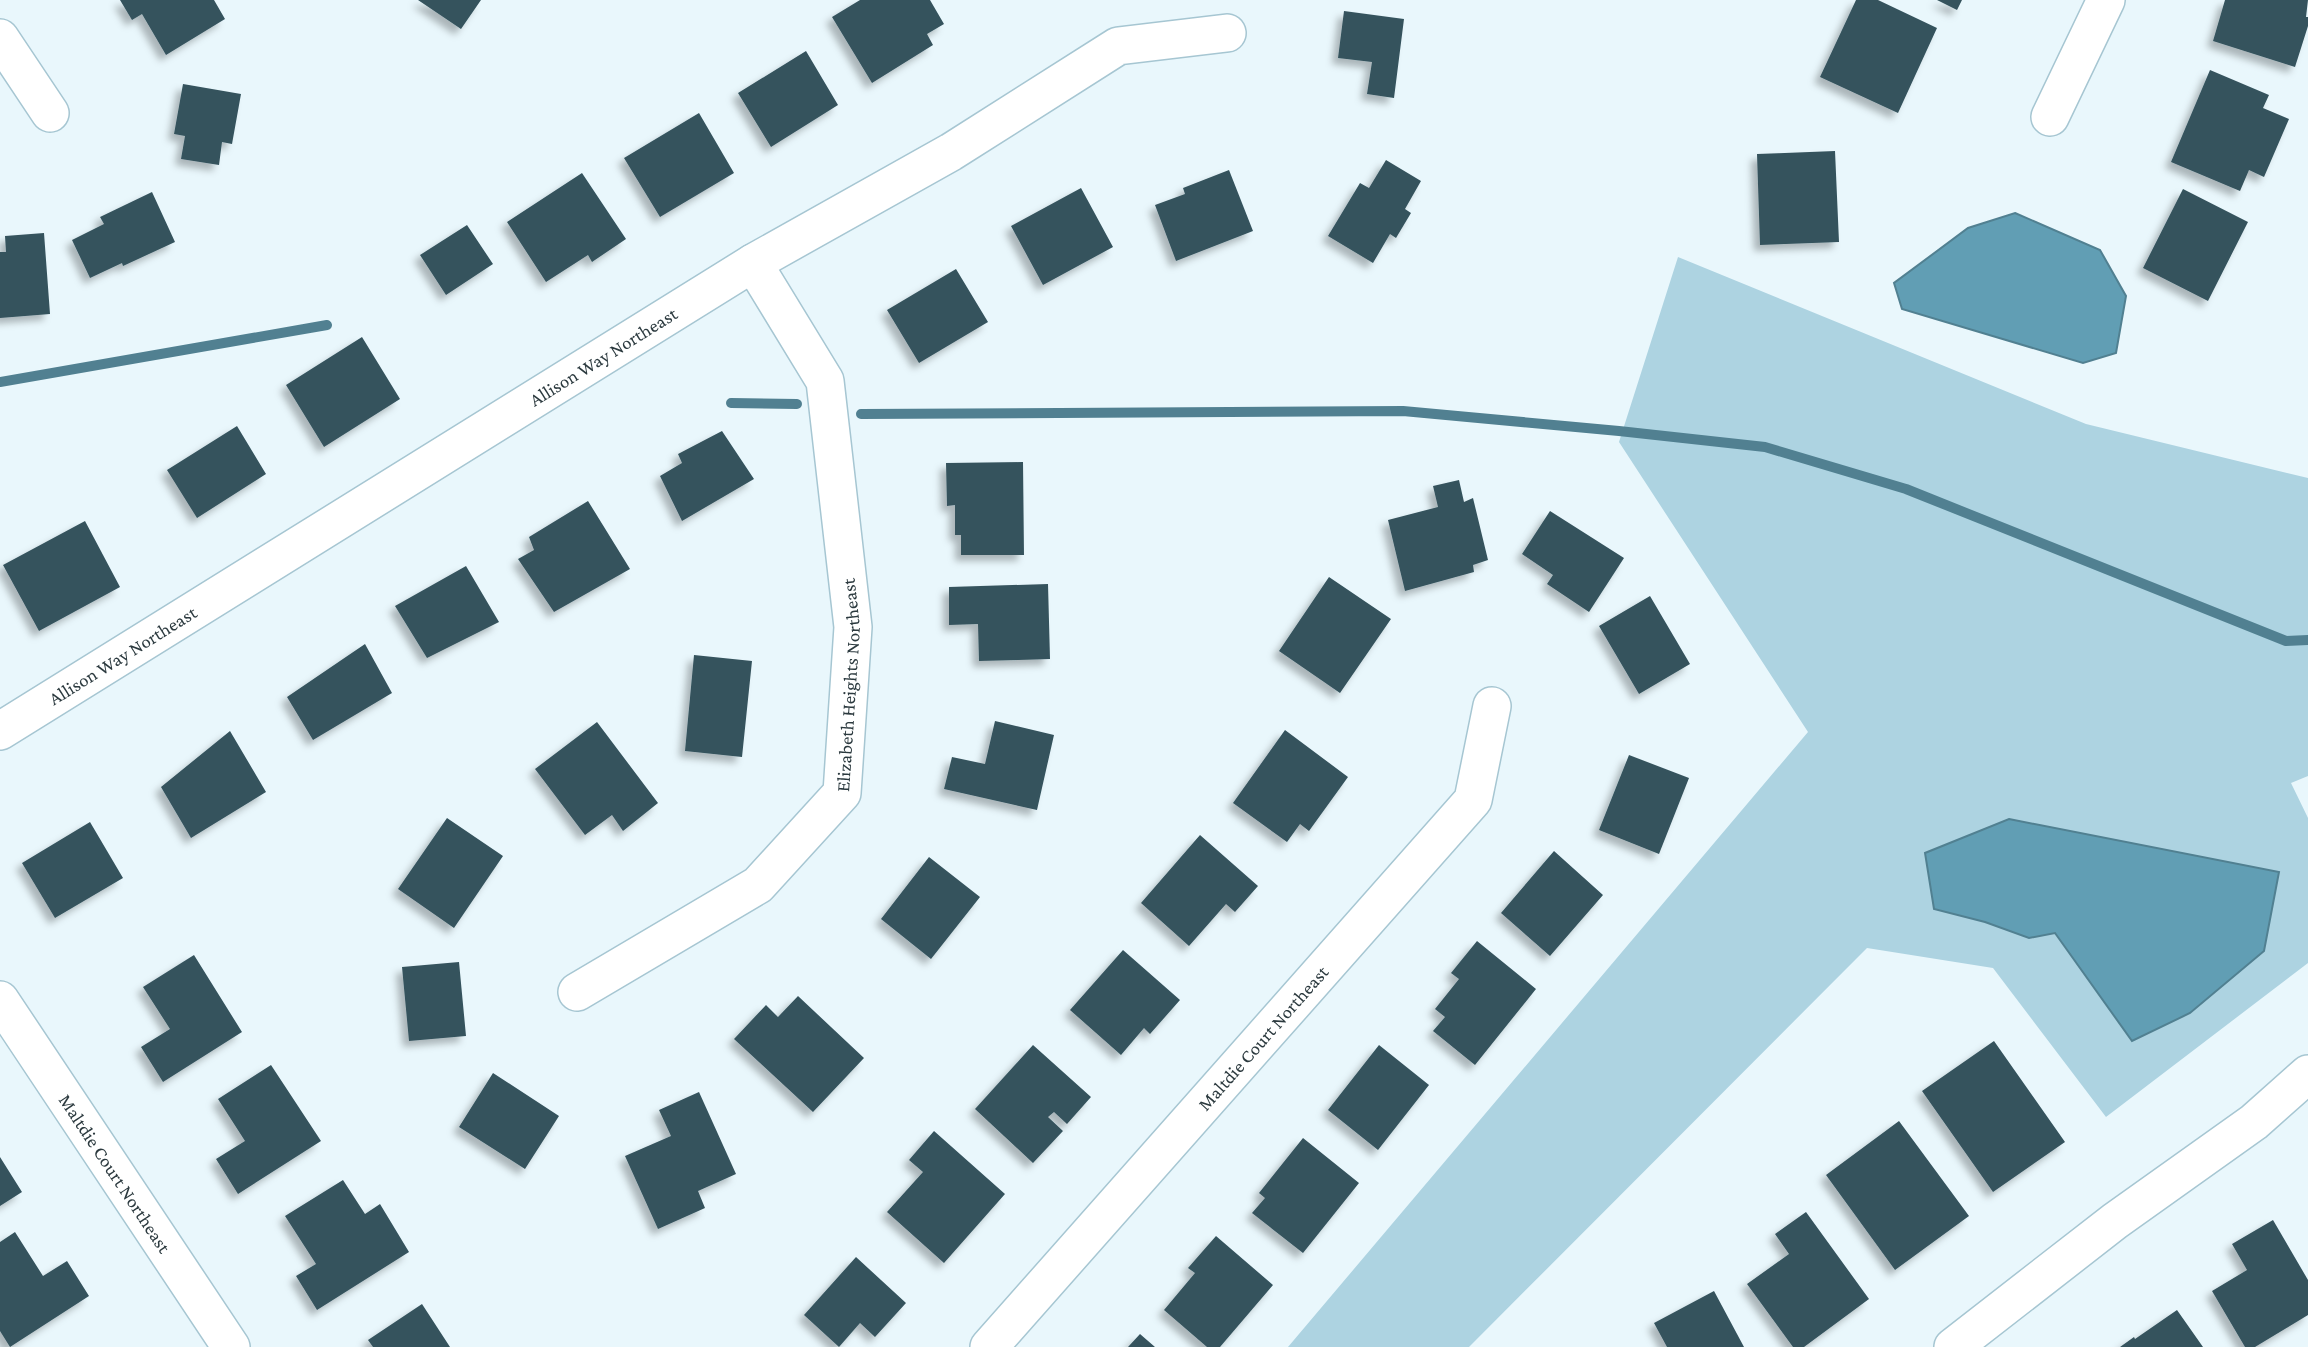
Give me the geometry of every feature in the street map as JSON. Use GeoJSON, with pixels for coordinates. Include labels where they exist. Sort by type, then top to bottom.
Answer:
{"type":"FeatureCollection","features":[{"type":"Feature","properties":{"kind":"street"},"geometry":{"type":"LineString","coordinates":[[2050,117],[2106,0]]}},
{"type":"Feature","properties":{"kind":"street","name":"Allison Way Northeast"},"geometry":{"type":"LineString","coordinates":[[0,731],[752,263],[951,152],[1118,47],[1227,33]]}},
{"type":"Feature","properties":{"kind":"street"},"geometry":{"type":"LineString","coordinates":[[0,38],[50,113]]}},
{"type":"Feature","properties":{"kind":"street","name":"Elizabeth Heights Northeast"},"geometry":{"type":"LineString","coordinates":[[577,992],[758,885],[842,793],[853,627],[825,381],[752,263]]}},
{"type":"Feature","properties":{"kind":"street","name":"Maltdie Court Northeast"},"geometry":{"type":"LineString","coordinates":[[989,1347],[1473,800],[1492,706]]}},
{"type":"Feature","properties":{"kind":"street","name":"Maltdie Court Northeast"},"geometry":{"type":"LineString","coordinates":[[0,1000],[232,1347]]}},
{"type":"Feature","properties":{"kind":"street"},"geometry":{"type":"LineString","coordinates":[[1953,1347],[2115,1221],[2254,1122],[2308,1074]]}},
{"type":"Feature","properties":{"kind":"shaded area"},"geometry":{"type":"Polygon","coordinates":[[[2015,213],[2100,250],[2126,296],[2116,353],[2083,363],[1902,309],[1894,283],[1968,228],[2015,213]]]}},
{"type":"Feature","properties":{"kind":"shaded area"},"geometry":{"type":"Polygon","coordinates":[[[1678,257],[2086,424],[2308,478],[2308,776],[2291,783],[2308,818],[2308,963],[2106,1117],[1993,968],[1867,948],[1469,1347],[1288,1347],[1808,732],[1619,442],[1678,257]]]}},
{"type":"Feature","properties":{"kind":"shaded area"},"geometry":{"type":"Polygon","coordinates":[[[2009,819],[2279,872],[2264,951],[2190,1013],[2132,1041],[2055,933],[2029,938],[1985,922],[1934,909],[1925,853],[2009,819]]]}},
{"type":"Feature","properties":{"kind":"building"},"geometry":{"type":"Polygon","coordinates":[[[120,0],[214,0],[225,19],[166,55],[142,14],[132,20],[120,0]]]}},
{"type":"Feature","properties":{"kind":"building"},"geometry":{"type":"Polygon","coordinates":[[[418,0],[481,0],[461,29],[418,0]]]}},
{"type":"Feature","properties":{"kind":"building"},"geometry":{"type":"Polygon","coordinates":[[[860,0],[930,0],[944,24],[927,34],[933,45],[872,83],[832,17],[860,0]]]}},
{"type":"Feature","properties":{"kind":"building"},"geometry":{"type":"Polygon","coordinates":[[[1856,0],[1878,0],[1937,28],[1898,113],[1820,77],[1856,0]]]}},
{"type":"Feature","properties":{"kind":"building"},"geometry":{"type":"Polygon","coordinates":[[[1937,0],[1962,0],[1957,10],[1937,0]]]}},
{"type":"Feature","properties":{"kind":"building"},"geometry":{"type":"Polygon","coordinates":[[[2225,0],[2308,0],[2308,26],[2295,67],[2213,41],[2225,0]]]}},
{"type":"Feature","properties":{"kind":"building"},"geometry":{"type":"Polygon","coordinates":[[[1344,11],[1404,19],[1394,98],[1367,94],[1372,62],[1338,58],[1344,11]]]}},
{"type":"Feature","properties":{"kind":"building"},"geometry":{"type":"Polygon","coordinates":[[[806,51],[838,105],[771,147],[738,93],[806,51]]]}},
{"type":"Feature","properties":{"kind":"building"},"geometry":{"type":"Polygon","coordinates":[[[2210,70],[2269,95],[2263,108],[2289,119],[2264,177],[2249,170],[2240,191],[2171,162],[2210,70]]]}},
{"type":"Feature","properties":{"kind":"building"},"geometry":{"type":"Polygon","coordinates":[[[183,84],[241,94],[232,144],[222,142],[219,165],[181,159],[185,136],[174,134],[183,84]]]}},
{"type":"Feature","properties":{"kind":"building"},"geometry":{"type":"Polygon","coordinates":[[[699,113],[734,173],[660,217],[624,158],[699,113]]]}},
{"type":"Feature","properties":{"kind":"building"},"geometry":{"type":"Polygon","coordinates":[[[1835,151],[1839,242],[1760,245],[1757,154],[1835,151]]]}},
{"type":"Feature","properties":{"kind":"building"},"geometry":{"type":"Polygon","coordinates":[[[1386,160],[1421,181],[1405,209],[1411,213],[1396,238],[1390,234],[1373,263],[1328,236],[1360,183],[1369,188],[1386,160]]]}},
{"type":"Feature","properties":{"kind":"building"},"geometry":{"type":"Polygon","coordinates":[[[1229,170],[1253,231],[1176,261],[1155,205],[1185,194],[1183,188],[1229,170]]]}},
{"type":"Feature","properties":{"kind":"building"},"geometry":{"type":"Polygon","coordinates":[[[582,173],[626,239],[592,262],[588,255],[546,282],[507,222],[582,173]]]}},
{"type":"Feature","properties":{"kind":"building"},"geometry":{"type":"Polygon","coordinates":[[[1081,188],[1113,247],[1043,285],[1011,226],[1081,188]]]}},
{"type":"Feature","properties":{"kind":"building"},"geometry":{"type":"Polygon","coordinates":[[[2183,189],[2248,222],[2208,301],[2143,268],[2183,189]]]}},
{"type":"Feature","properties":{"kind":"building"},"geometry":{"type":"Polygon","coordinates":[[[152,192],[175,242],[90,278],[72,240],[104,224],[100,217],[152,192]]]}},
{"type":"Feature","properties":{"kind":"building"},"geometry":{"type":"Polygon","coordinates":[[[467,225],[493,264],[446,295],[420,255],[467,225]]]}},
{"type":"Feature","properties":{"kind":"building"},"geometry":{"type":"Polygon","coordinates":[[[44,233],[50,314],[0,318],[0,252],[6,252],[5,236],[44,233]]]}},
{"type":"Feature","properties":{"kind":"building"},"geometry":{"type":"Polygon","coordinates":[[[956,269],[988,322],[919,363],[887,310],[956,269]]]}},
{"type":"Feature","properties":{"kind":"building"},"geometry":{"type":"Polygon","coordinates":[[[362,337],[400,399],[324,447],[286,385],[362,337]]]}},
{"type":"Feature","properties":{"kind":"building"},"geometry":{"type":"Polygon","coordinates":[[[237,426],[266,474],[197,518],[167,470],[237,426]]]}},
{"type":"Feature","properties":{"kind":"building"},"geometry":{"type":"Polygon","coordinates":[[[722,431],[754,479],[682,521],[660,476],[682,463],[678,454],[722,431]]]}},
{"type":"Feature","properties":{"kind":"building"},"geometry":{"type":"Polygon","coordinates":[[[1023,462],[1024,555],[961,555],[961,535],[955,535],[955,505],[947,506],[946,463],[1023,462]]]}},
{"type":"Feature","properties":{"kind":"building"},"geometry":{"type":"Polygon","coordinates":[[[1459,480],[1464,502],[1473,498],[1488,560],[1473,565],[1474,572],[1405,591],[1388,520],[1438,507],[1433,486],[1459,480]]]}},
{"type":"Feature","properties":{"kind":"building"},"geometry":{"type":"Polygon","coordinates":[[[588,501],[630,569],[554,612],[518,559],[534,550],[529,537],[588,501]]]}},
{"type":"Feature","properties":{"kind":"building"},"geometry":{"type":"Polygon","coordinates":[[[1550,511],[1624,558],[1589,612],[1547,584],[1553,575],[1522,554],[1550,511]]]}},
{"type":"Feature","properties":{"kind":"building"},"geometry":{"type":"Polygon","coordinates":[[[85,521],[120,587],[39,631],[3,565],[85,521]]]}},
{"type":"Feature","properties":{"kind":"building"},"geometry":{"type":"Polygon","coordinates":[[[466,566],[499,622],[427,658],[395,606],[466,566]]]}},
{"type":"Feature","properties":{"kind":"building"},"geometry":{"type":"Polygon","coordinates":[[[1329,577],[1391,619],[1340,693],[1279,651],[1329,577]]]}},
{"type":"Feature","properties":{"kind":"building"},"geometry":{"type":"Polygon","coordinates":[[[1048,584],[1050,659],[979,661],[978,624],[949,625],[949,587],[1048,584]]]}},
{"type":"Feature","properties":{"kind":"building"},"geometry":{"type":"Polygon","coordinates":[[[1650,596],[1690,664],[1639,694],[1599,626],[1650,596]]]}},
{"type":"Feature","properties":{"kind":"building"},"geometry":{"type":"Polygon","coordinates":[[[365,644],[392,693],[313,740],[287,697],[365,644]]]}},
{"type":"Feature","properties":{"kind":"building"},"geometry":{"type":"Polygon","coordinates":[[[694,655],[752,661],[742,757],[685,751],[694,655]]]}},
{"type":"Feature","properties":{"kind":"building"},"geometry":{"type":"Polygon","coordinates":[[[995,721],[1054,735],[1037,810],[944,789],[952,757],[985,764],[995,721]]]}},
{"type":"Feature","properties":{"kind":"building"},"geometry":{"type":"Polygon","coordinates":[[[597,722],[658,803],[623,831],[612,815],[585,835],[535,769],[597,722]]]}},
{"type":"Feature","properties":{"kind":"building"},"geometry":{"type":"Polygon","coordinates":[[[1285,730],[1348,777],[1309,831],[1300,824],[1287,842],[1233,803],[1285,730]]]}},
{"type":"Feature","properties":{"kind":"building"},"geometry":{"type":"Polygon","coordinates":[[[230,731],[266,792],[191,838],[161,787],[230,731]]]}},
{"type":"Feature","properties":{"kind":"building"},"geometry":{"type":"Polygon","coordinates":[[[1629,755],[1689,778],[1659,854],[1599,830],[1629,755]]]}},
{"type":"Feature","properties":{"kind":"building"},"geometry":{"type":"Polygon","coordinates":[[[447,818],[503,856],[454,928],[398,889],[447,818]]]}},
{"type":"Feature","properties":{"kind":"building"},"geometry":{"type":"Polygon","coordinates":[[[90,822],[123,878],[55,918],[22,863],[90,822]]]}},
{"type":"Feature","properties":{"kind":"building"},"geometry":{"type":"Polygon","coordinates":[[[1200,835],[1258,886],[1235,912],[1226,904],[1189,946],[1141,903],[1200,835]]]}},
{"type":"Feature","properties":{"kind":"building"},"geometry":{"type":"Polygon","coordinates":[[[1554,851],[1603,895],[1550,956],[1501,913],[1554,851]]]}},
{"type":"Feature","properties":{"kind":"building"},"geometry":{"type":"Polygon","coordinates":[[[929,857],[980,897],[931,959],[881,919],[929,857]]]}},
{"type":"Feature","properties":{"kind":"building"},"geometry":{"type":"Polygon","coordinates":[[[1477,941],[1536,989],[1475,1065],[1433,1031],[1445,1017],[1435,1009],[1459,979],[1451,973],[1477,941]]]}},
{"type":"Feature","properties":{"kind":"building"},"geometry":{"type":"Polygon","coordinates":[[[1123,950],[1180,1000],[1150,1034],[1144,1028],[1121,1055],[1070,1010],[1123,950]]]}},
{"type":"Feature","properties":{"kind":"building"},"geometry":{"type":"Polygon","coordinates":[[[194,955],[242,1032],[163,1082],[141,1047],[170,1029],[143,987],[194,955]]]}},
{"type":"Feature","properties":{"kind":"building"},"geometry":{"type":"Polygon","coordinates":[[[459,962],[466,1036],[409,1041],[402,967],[459,962]]]}},
{"type":"Feature","properties":{"kind":"building"},"geometry":{"type":"Polygon","coordinates":[[[798,996],[864,1058],[813,1112],[734,1039],[766,1005],[778,1017],[798,996]]]}},
{"type":"Feature","properties":{"kind":"building"},"geometry":{"type":"Polygon","coordinates":[[[1994,1041],[2065,1142],[1993,1192],[1922,1091],[1994,1041]]]}},
{"type":"Feature","properties":{"kind":"building"},"geometry":{"type":"Polygon","coordinates":[[[1033,1045],[1091,1097],[1067,1124],[1054,1112],[1048,1117],[1063,1131],[1033,1163],[975,1109],[1033,1045]]]}},
{"type":"Feature","properties":{"kind":"building"},"geometry":{"type":"Polygon","coordinates":[[[1379,1045],[1429,1085],[1378,1150],[1328,1110],[1379,1045]]]}},
{"type":"Feature","properties":{"kind":"building"},"geometry":{"type":"Polygon","coordinates":[[[271,1065],[321,1141],[238,1194],[216,1159],[245,1141],[218,1099],[271,1065]]]}},
{"type":"Feature","properties":{"kind":"building"},"geometry":{"type":"Polygon","coordinates":[[[493,1073],[559,1116],[525,1169],[459,1127],[493,1073]]]}},
{"type":"Feature","properties":{"kind":"building"},"geometry":{"type":"Polygon","coordinates":[[[699,1092],[736,1174],[698,1191],[705,1208],[658,1229],[625,1156],[671,1136],[659,1110],[699,1092]]]}},
{"type":"Feature","properties":{"kind":"building"},"geometry":{"type":"Polygon","coordinates":[[[1899,1121],[1969,1216],[1895,1270],[1826,1175],[1899,1121]]]}},
{"type":"Feature","properties":{"kind":"building"},"geometry":{"type":"Polygon","coordinates":[[[934,1131],[1005,1194],[944,1263],[887,1212],[923,1172],[909,1160],[934,1131]]]}},
{"type":"Feature","properties":{"kind":"building"},"geometry":{"type":"Polygon","coordinates":[[[1303,1138],[1359,1183],[1303,1253],[1252,1213],[1265,1198],[1259,1193],[1303,1138]]]}},
{"type":"Feature","properties":{"kind":"building"},"geometry":{"type":"Polygon","coordinates":[[[0,1157],[22,1192],[0,1206],[0,1157]]]}},
{"type":"Feature","properties":{"kind":"building"},"geometry":{"type":"Polygon","coordinates":[[[343,1180],[365,1214],[380,1204],[409,1252],[317,1310],[296,1276],[316,1264],[285,1216],[343,1180]]]}},
{"type":"Feature","properties":{"kind":"building"},"geometry":{"type":"Polygon","coordinates":[[[1806,1212],[1869,1299],[1804,1347],[1793,1347],[1747,1284],[1789,1254],[1775,1234],[1806,1212]]]}},
{"type":"Feature","properties":{"kind":"building"},"geometry":{"type":"Polygon","coordinates":[[[2273,1220],[2308,1280],[2308,1315],[2255,1347],[2245,1347],[2212,1291],[2247,1270],[2232,1244],[2273,1220]]]}},
{"type":"Feature","properties":{"kind":"building"},"geometry":{"type":"Polygon","coordinates":[[[15,1232],[43,1276],[67,1261],[89,1296],[10,1347],[0,1331],[0,1242],[15,1232]]]}},
{"type":"Feature","properties":{"kind":"building"},"geometry":{"type":"Polygon","coordinates":[[[1216,1236],[1273,1285],[1220,1347],[1207,1347],[1164,1310],[1195,1273],[1188,1268],[1216,1236]]]}},
{"type":"Feature","properties":{"kind":"building"},"geometry":{"type":"Polygon","coordinates":[[[856,1257],[906,1303],[875,1337],[860,1323],[839,1347],[804,1315],[856,1257]]]}},
{"type":"Feature","properties":{"kind":"building"},"geometry":{"type":"Polygon","coordinates":[[[1714,1291],[1744,1347],[1667,1347],[1654,1323],[1714,1291]]]}},
{"type":"Feature","properties":{"kind":"building"},"geometry":{"type":"Polygon","coordinates":[[[422,1304],[450,1347],[373,1347],[368,1340],[422,1304]]]}},
{"type":"Feature","properties":{"kind":"building"},"geometry":{"type":"Polygon","coordinates":[[[2177,1310],[2203,1347],[2120,1347],[2134,1337],[2135,1339],[2177,1310]]]}},
{"type":"Feature","properties":{"kind":"building"},"geometry":{"type":"Polygon","coordinates":[[[1140,1334],[1155,1347],[1128,1347],[1140,1334]]]}},
{"type":"Feature","properties":{"kind":"waterway"},"geometry":{"type":"LineString","coordinates":[[0,382],[327,325]]}},
{"type":"Feature","properties":{"kind":"waterway"},"geometry":{"type":"LineString","coordinates":[[731,403],[797,404]]}},
{"type":"Feature","properties":{"kind":"waterway"},"geometry":{"type":"LineString","coordinates":[[861,414],[1403,411],[1765,447],[1906,489],[2286,641],[2308,640]]}}]}
